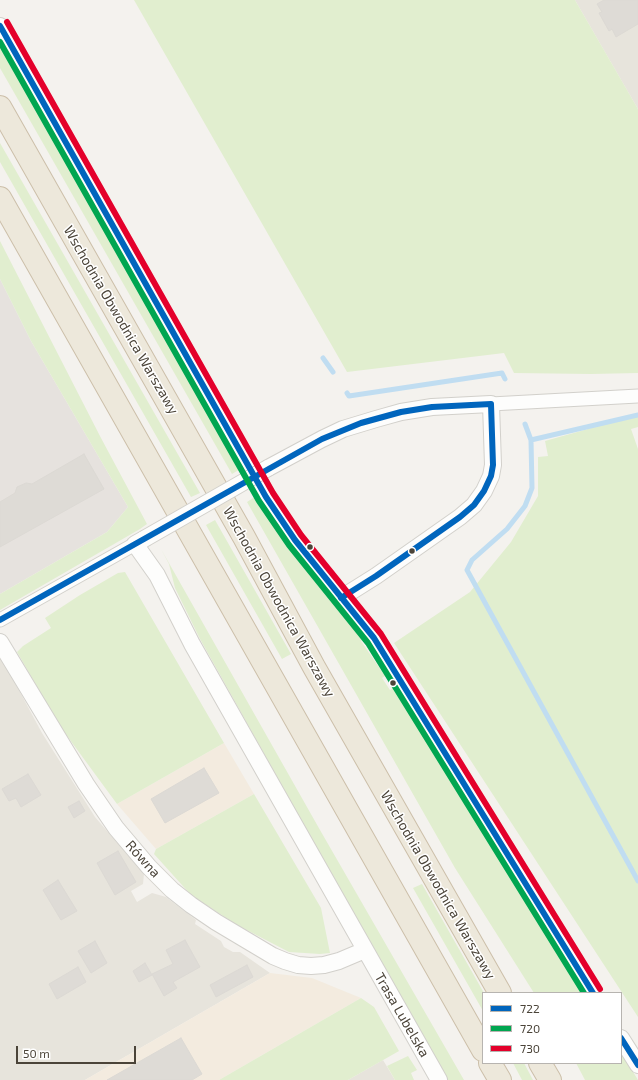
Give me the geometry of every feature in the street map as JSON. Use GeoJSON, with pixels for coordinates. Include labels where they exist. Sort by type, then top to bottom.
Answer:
{"type":"FeatureCollection","features":[{"type":"Feature","properties":{"kind":"highway","name":"Wschodnia Obwodnica Warszawy"},"geometry":{"type":"LineString","coordinates":[[0,107],[240,530],[314,667],[499,992]]}},
{"type":"Feature","properties":{"kind":"highway"},"geometry":{"type":"LineString","coordinates":[[0,198],[482,1048]]}},
{"type":"Feature","properties":{"kind":"highway"},"geometry":{"type":"LineString","coordinates":[[491,1064],[500,1080]]}},
{"type":"Feature","properties":{"kind":"highway"},"geometry":{"type":"LineString","coordinates":[[541,1064],[550,1080]]}},
{"type":"Feature","properties":{"kind":"street"},"geometry":{"type":"LineString","coordinates":[[0,26],[266,497],[295,540],[374,638],[593,992]]}},
{"type":"Feature","properties":{"kind":"street"},"geometry":{"type":"LineString","coordinates":[[4,618],[322,438],[343,430],[401,412],[432,407],[638,396]]}},
{"type":"Feature","properties":{"kind":"street"},"geometry":{"type":"LineString","coordinates":[[341,598],[376,576],[460,517],[474,505],[491,476],[493,465],[491,404]]}},
{"type":"Feature","properties":{"kind":"street","name":"Trasa Lubelska"},"geometry":{"type":"LineString","coordinates":[[139,542],[158,575],[196,651],[439,1080]]}},
{"type":"Feature","properties":{"kind":"street","name":"Równa"},"geometry":{"type":"LineString","coordinates":[[0,642],[86,784],[116,828],[149,867],[172,890],[216,922],[273,956],[285,961],[298,965],[324,965],[339,961],[365,950]]}},
{"type":"Feature","properties":{"kind":"street"},"geometry":{"type":"LineString","coordinates":[[622,1040],[638,1066]]}},
{"type":"Feature","properties":{"kind":"shaded area"},"geometry":{"type":"Polygon","coordinates":[[[575,0],[638,0],[638,109],[609,59],[575,0]]]}},
{"type":"Feature","properties":{"kind":"shaded area"},"geometry":{"type":"Polygon","coordinates":[[[0,279],[31,341],[128,507],[107,532],[0,594],[0,279]]]}},
{"type":"Feature","properties":{"kind":"shaded area"},"geometry":{"type":"Polygon","coordinates":[[[0,655],[42,733],[95,817],[144,874],[143,884],[131,891],[137,902],[152,893],[166,897],[196,920],[195,924],[221,941],[224,947],[233,952],[240,952],[270,973],[85,1080],[0,1080],[0,655]]]}},
{"type":"Feature","properties":{"kind":"shaded area"},"geometry":{"type":"Polygon","coordinates":[[[224,743],[254,794],[156,849],[117,804],[224,743]]]}},
{"type":"Feature","properties":{"kind":"shaded area"},"geometry":{"type":"Polygon","coordinates":[[[270,973],[312,978],[361,998],[219,1080],[85,1080],[270,973]]]}},
{"type":"Feature","properties":{"kind":"shaded area"},"geometry":{"type":"Polygon","coordinates":[[[383,1060],[395,1080],[348,1080],[383,1060]]]}},
{"type":"Feature","properties":{"kind":"green space"},"geometry":{"type":"Polygon","coordinates":[[[134,0],[575,0],[638,109],[638,373],[514,373],[504,353],[347,372],[134,0]]]}},
{"type":"Feature","properties":{"kind":"green space"},"geometry":{"type":"Polygon","coordinates":[[[0,42],[242,468],[232,474],[0,68],[0,42]]]}},
{"type":"Feature","properties":{"kind":"green space"},"geometry":{"type":"Polygon","coordinates":[[[0,143],[200,493],[191,497],[0,162],[0,143]]]}},
{"type":"Feature","properties":{"kind":"green space"},"geometry":{"type":"Polygon","coordinates":[[[0,241],[147,524],[0,610],[0,594],[107,532],[128,507],[31,341],[0,279],[0,241]]]}},
{"type":"Feature","properties":{"kind":"green space"},"geometry":{"type":"Polygon","coordinates":[[[638,415],[638,427],[631,429],[638,449],[638,1017],[394,643],[470,592],[511,542],[538,496],[538,457],[548,456],[545,441],[638,415]]]}},
{"type":"Feature","properties":{"kind":"green space"},"geometry":{"type":"Polygon","coordinates":[[[256,496],[292,551],[365,638],[361,641],[385,676],[382,678],[390,690],[393,688],[406,710],[410,707],[584,992],[533,992],[455,868],[247,502],[256,496]]]}},
{"type":"Feature","properties":{"kind":"green space"},"geometry":{"type":"Polygon","coordinates":[[[215,520],[291,654],[282,659],[206,525],[215,520]]]}},
{"type":"Feature","properties":{"kind":"green space"},"geometry":{"type":"Polygon","coordinates":[[[161,549],[464,1080],[448,1080],[200,639],[175,588],[169,564],[161,549]]]}},
{"type":"Feature","properties":{"kind":"green space"},"geometry":{"type":"Polygon","coordinates":[[[125,572],[224,743],[117,804],[59,725],[17,652],[23,646],[51,628],[45,618],[80,595],[118,573],[125,572]]]}},
{"type":"Feature","properties":{"kind":"green space"},"geometry":{"type":"Polygon","coordinates":[[[254,794],[321,908],[330,953],[320,954],[289,952],[237,925],[191,895],[154,854],[156,849],[254,794]]]}},
{"type":"Feature","properties":{"kind":"green space"},"geometry":{"type":"Polygon","coordinates":[[[422,884],[483,992],[482,992],[482,1009],[413,888],[422,884]]]}},
{"type":"Feature","properties":{"kind":"green space"},"geometry":{"type":"Polygon","coordinates":[[[361,998],[374,1007],[399,1051],[348,1080],[219,1080],[361,998]]]}},
{"type":"Feature","properties":{"kind":"green space"},"geometry":{"type":"Polygon","coordinates":[[[622,1054],[638,1080],[585,1080],[577,1064],[622,1064],[622,1054]]]}},
{"type":"Feature","properties":{"kind":"green space"},"geometry":{"type":"Polygon","coordinates":[[[408,1056],[417,1070],[411,1073],[414,1080],[395,1080],[387,1066],[408,1056]]]}},
{"type":"Feature","properties":{"kind":"green space"},"geometry":{"type":"Polygon","coordinates":[[[514,1064],[525,1064],[533,1080],[522,1080],[514,1064]]]}},
{"type":"Feature","properties":{"kind":"building"},"geometry":{"type":"Polygon","coordinates":[[[604,0],[638,0],[638,24],[616,37],[612,29],[609,31],[599,13],[602,12],[597,4],[604,0]]]}},
{"type":"Feature","properties":{"kind":"building"},"geometry":{"type":"Polygon","coordinates":[[[84,454],[104,489],[0,547],[0,502],[15,493],[17,487],[26,483],[32,484],[84,454]]]}},
{"type":"Feature","properties":{"kind":"building"},"geometry":{"type":"Polygon","coordinates":[[[204,768],[219,793],[165,823],[151,799],[204,768]]]}},
{"type":"Feature","properties":{"kind":"building"},"geometry":{"type":"Polygon","coordinates":[[[28,774],[41,795],[21,807],[16,798],[9,801],[2,789],[28,774]]]}},
{"type":"Feature","properties":{"kind":"building"},"geometry":{"type":"Polygon","coordinates":[[[79,801],[85,811],[74,818],[68,807],[79,801]]]}},
{"type":"Feature","properties":{"kind":"building"},"geometry":{"type":"Polygon","coordinates":[[[118,851],[136,882],[115,895],[97,863],[118,851]]]}},
{"type":"Feature","properties":{"kind":"building"},"geometry":{"type":"Polygon","coordinates":[[[58,880],[77,911],[61,920],[43,890],[58,880]]]}},
{"type":"Feature","properties":{"kind":"building"},"geometry":{"type":"Polygon","coordinates":[[[185,940],[200,967],[173,982],[177,988],[164,996],[152,974],[173,964],[166,950],[185,940]]]}},
{"type":"Feature","properties":{"kind":"building"},"geometry":{"type":"Polygon","coordinates":[[[95,941],[107,963],[91,973],[78,951],[95,941]]]}},
{"type":"Feature","properties":{"kind":"building"},"geometry":{"type":"Polygon","coordinates":[[[145,963],[152,975],[139,982],[133,971],[145,963]]]}},
{"type":"Feature","properties":{"kind":"building"},"geometry":{"type":"Polygon","coordinates":[[[247,965],[253,977],[216,997],[210,985],[247,965]]]}},
{"type":"Feature","properties":{"kind":"building"},"geometry":{"type":"Polygon","coordinates":[[[78,967],[86,982],[57,999],[49,984],[78,967]]]}},
{"type":"Feature","properties":{"kind":"building"},"geometry":{"type":"Polygon","coordinates":[[[181,1038],[202,1074],[192,1080],[107,1080],[181,1038]]]}},
{"type":"Feature","properties":{"kind":"waterway"},"geometry":{"type":"LineString","coordinates":[[323,358],[333,372]]}},
{"type":"Feature","properties":{"kind":"waterway"},"geometry":{"type":"LineString","coordinates":[[347,393],[349,396],[502,373],[505,379]]}},
{"type":"Feature","properties":{"kind":"waterway"},"geometry":{"type":"LineString","coordinates":[[525,424],[531,440],[638,415]]}},
{"type":"Feature","properties":{"kind":"waterway"},"geometry":{"type":"LineString","coordinates":[[531,440],[532,488],[525,506],[507,529],[472,560],[467,570],[638,881]]}},
{"type":"Feature","properties":{"kind":"transit line","name":"730"},"geometry":{"type":"LineString","coordinates":[[7,22],[273,493],[301,535],[381,634],[600,989]]}},
{"type":"Feature","properties":{"kind":"transit line","name":"722"},"geometry":{"type":"LineString","coordinates":[[0,26],[266,497],[295,540],[374,638],[592,992]]}},
{"type":"Feature","properties":{"kind":"transit line","name":"720"},"geometry":{"type":"LineString","coordinates":[[0,42],[259,501],[289,545],[368,643],[583,992]]}},
{"type":"Feature","properties":{"kind":"transit line","name":"722"},"geometry":{"type":"LineString","coordinates":[[341,598],[376,576],[460,517],[474,505],[484,491],[491,476],[493,465],[491,404]]}},
{"type":"Feature","properties":{"kind":"transit line","name":"722"},"geometry":{"type":"LineString","coordinates":[[0,620],[322,439],[361,423],[401,412],[432,407],[491,404]]}},
{"type":"Feature","properties":{"kind":"transit line","name":"722"},"geometry":{"type":"LineString","coordinates":[[622,1040],[638,1065]]}}]}
